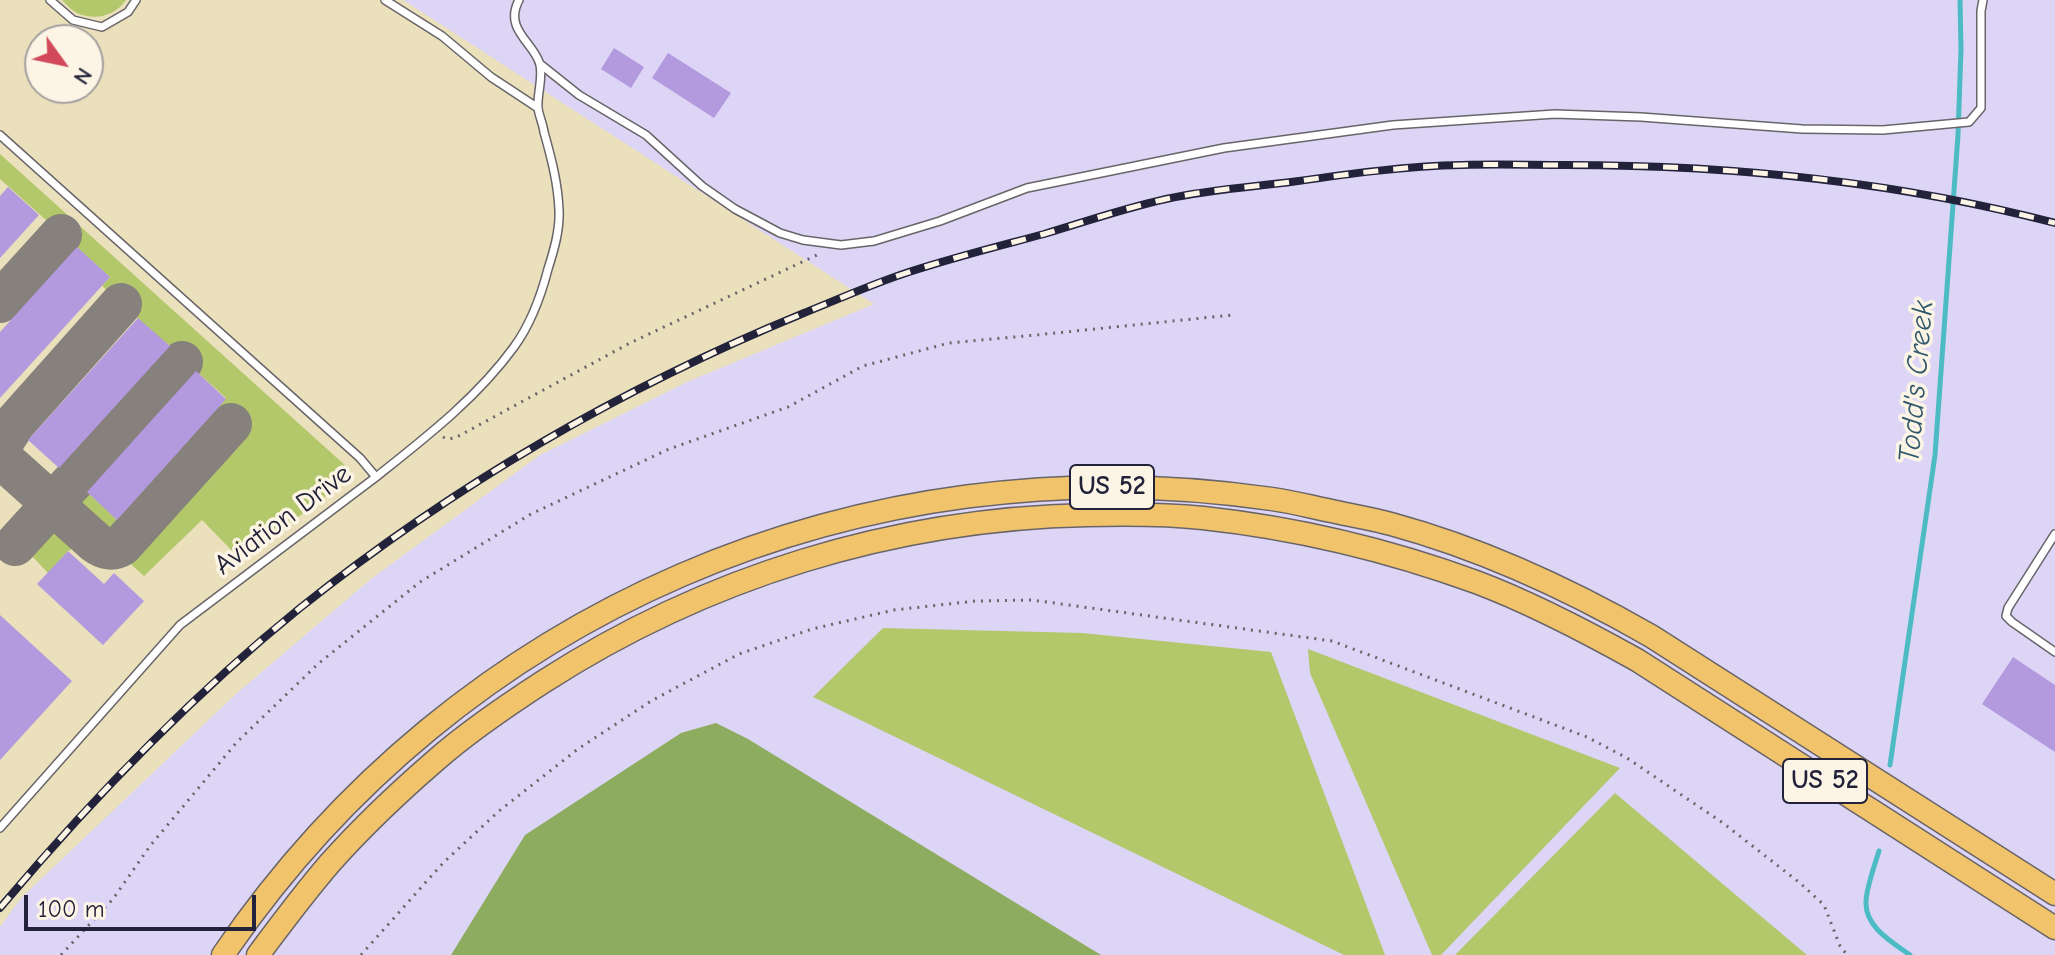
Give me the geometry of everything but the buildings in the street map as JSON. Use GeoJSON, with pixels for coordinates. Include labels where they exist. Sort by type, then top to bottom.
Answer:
{"type":"FeatureCollection","features":[{"type":"Feature","properties":{"kind":"main road","name":"US 52"},"geometry":{"type":"LineString","coordinates":[[223,955],[308,844],[358,792],[419,737],[492,680],[566,633],[643,593],[717,560],[802,530],[882,510],[967,495],[1054,488],[1131,487],[1276,499],[1391,524],[1529,573],[1606,610],[1651,636],[2055,894]]}},
{"type":"Feature","properties":{"kind":"main road","name":"US 52"},"geometry":{"type":"LineString","coordinates":[[258,955],[331,862],[439,758],[534,688],[582,657],[654,618],[724,587],[803,560],[880,539],[961,525],[1046,516],[1127,514],[1214,519],[1339,542],[1380,551],[1476,582],[1515,599],[1637,660],[2055,928]]}},
{"type":"Feature","properties":{"kind":"lane"},"geometry":{"type":"LineString","coordinates":[[50,0],[73,20],[102,27],[128,12],[136,0]]}},
{"type":"Feature","properties":{"kind":"lane"},"geometry":{"type":"LineString","coordinates":[[385,0],[442,36],[491,77],[538,108]]}},
{"type":"Feature","properties":{"kind":"lane"},"geometry":{"type":"LineString","coordinates":[[519,0],[515,20],[519,33],[540,64],[579,95],[646,135],[702,186],[735,209],[780,233],[841,245],[874,241],[940,221],[1027,188],[1224,148],[1393,125],[1555,114],[1802,129],[1883,130],[1969,122],[1981,108],[1983,0]]}},
{"type":"Feature","properties":{"kind":"lane"},"geometry":{"type":"LineString","coordinates":[[376,477],[433,431],[491,375],[515,345],[544,286],[555,247],[559,212],[556,177],[538,108],[540,64]]}},
{"type":"Feature","properties":{"kind":"lane","name":"Aviation Drive"},"geometry":{"type":"LineString","coordinates":[[0,135],[360,458],[376,477],[180,625],[0,828]]}},
{"type":"Feature","properties":{"kind":"lane"},"geometry":{"type":"LineString","coordinates":[[2055,534],[2006,616],[2055,652]]}},
{"type":"Feature","properties":{"kind":"path"},"geometry":{"type":"LineString","coordinates":[[433,431],[447,439],[455,438],[630,343],[820,254],[826,244]]}},
{"type":"Feature","properties":{"kind":"path"},"geometry":{"type":"LineString","coordinates":[[61,955],[113,899],[150,846],[237,742],[319,663],[420,582],[531,514],[669,449],[788,407],[863,366],[949,343],[1232,315]]}},
{"type":"Feature","properties":{"kind":"path"},"geometry":{"type":"LineString","coordinates":[[361,955],[443,863],[499,811],[602,733],[651,701],[739,654],[812,629],[894,610],[976,601],[1032,600],[1332,641],[1587,737],[1627,758],[1699,806],[1800,883],[1824,905],[1840,946],[1847,955]]}},
{"type":"Feature","properties":{"kind":"shaded area"},"geometry":{"type":"Polygon","coordinates":[[[403,0],[2055,0],[2055,955],[0,955],[0,927],[21,898],[237,693],[371,579],[540,455],[687,382],[874,304],[403,0]]]}},
{"type":"Feature","properties":{"kind":"green space"},"geometry":{"type":"Polygon","coordinates":[[[62,0],[126,0],[116,10],[98,17],[77,13],[62,0]]]}},
{"type":"Feature","properties":{"kind":"green space"},"geometry":{"type":"Polygon","coordinates":[[[0,154],[347,467],[346,481],[241,560],[202,520],[144,576],[126,560],[128,551],[237,429],[216,410],[226,398],[102,286],[110,277],[0,179],[0,154]]]}},
{"type":"Feature","properties":{"kind":"green space"},"geometry":{"type":"Polygon","coordinates":[[[91,474],[99,479],[87,492],[126,524],[126,529],[112,533],[106,531],[77,505],[80,488],[91,474]]]}},
{"type":"Feature","properties":{"kind":"green space"},"geometry":{"type":"Polygon","coordinates":[[[53,523],[62,524],[82,540],[48,573],[29,553],[36,534],[53,523]]]}},
{"type":"Feature","properties":{"kind":"green space"},"geometry":{"type":"Polygon","coordinates":[[[883,628],[1082,633],[1271,652],[1385,955],[1344,955],[813,697],[883,628]]]}},
{"type":"Feature","properties":{"kind":"green space"},"geometry":{"type":"Polygon","coordinates":[[[1308,649],[1620,768],[1441,955],[1432,955],[1310,673],[1308,649]]]}},
{"type":"Feature","properties":{"kind":"green space"},"geometry":{"type":"Polygon","coordinates":[[[716,723],[748,739],[1101,955],[451,955],[525,835],[681,733],[716,723]]]}},
{"type":"Feature","properties":{"kind":"green space"},"geometry":{"type":"Polygon","coordinates":[[[1615,793],[1807,955],[1455,955],[1615,793]]]}},
{"type":"Feature","properties":{"kind":"waterway","name":"Todd's Creek"},"geometry":{"type":"LineString","coordinates":[[1890,765],[1935,455],[1958,135],[1960,0]]}},
{"type":"Feature","properties":{"kind":"waterway","name":"Todd's Creek"},"geometry":{"type":"LineString","coordinates":[[1879,851],[1867,890],[1867,911],[1881,933],[1910,955]]}},
{"type":"Feature","properties":{"kind":"taxiway"},"geometry":{"type":"LineString","coordinates":[[0,302],[61,235]]}},
{"type":"Feature","properties":{"kind":"taxiway"},"geometry":{"type":"LineString","coordinates":[[0,446],[15,423],[121,304]]}},
{"type":"Feature","properties":{"kind":"taxiway"},"geometry":{"type":"LineString","coordinates":[[15,545],[182,362]]}},
{"type":"Feature","properties":{"kind":"taxiway"},"geometry":{"type":"LineString","coordinates":[[0,457],[96,543],[112,549],[122,545],[231,424]]}},
{"type":"Feature","properties":{"kind":"railway"},"geometry":{"type":"LineString","coordinates":[[0,908],[106,789],[181,714],[259,642],[358,563],[479,481],[605,407],[737,342],[900,275],[1181,196],[1376,171],[1441,166],[1628,166],[1751,172],[1934,196],[2055,223]]}}]}
